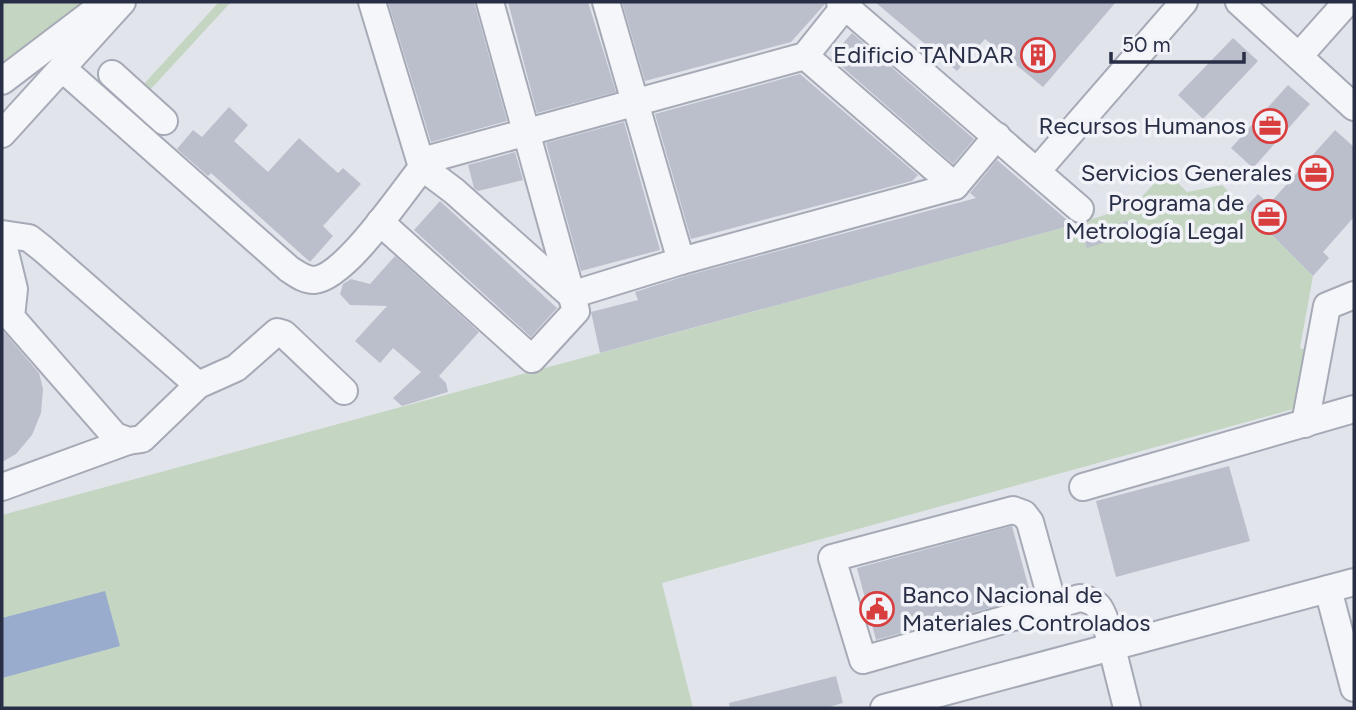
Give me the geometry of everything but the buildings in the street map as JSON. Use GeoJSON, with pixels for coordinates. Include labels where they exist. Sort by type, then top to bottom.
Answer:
{"type":"FeatureCollection","features":[{"type":"Feature","properties":{"kind":"street"},"geometry":{"type":"LineString","coordinates":[[2,81],[107,2]]}},
{"type":"Feature","properties":{"kind":"street"},"geometry":{"type":"LineString","coordinates":[[2,134],[122,2]]}},
{"type":"Feature","properties":{"kind":"street"},"geometry":{"type":"LineString","coordinates":[[372,2],[422,167],[454,191],[571,295]]}},
{"type":"Feature","properties":{"kind":"street"},"geometry":{"type":"LineString","coordinates":[[380,222],[533,359],[576,311],[490,2]]}},
{"type":"Feature","properties":{"kind":"street"},"geometry":{"type":"LineString","coordinates":[[606,2],[681,261]]}},
{"type":"Feature","properties":{"kind":"street"},"geometry":{"type":"LineString","coordinates":[[1037,171],[1184,2]]}},
{"type":"Feature","properties":{"kind":"street"},"geometry":{"type":"LineString","coordinates":[[1239,2],[1354,107]]}},
{"type":"Feature","properties":{"kind":"street"},"geometry":{"type":"LineString","coordinates":[[1299,56],[1347,2]]}},
{"type":"Feature","properties":{"kind":"street"},"geometry":{"type":"LineString","coordinates":[[62,68],[301,277],[312,280],[332,272],[403,197],[429,159],[804,56],[843,4],[1080,209]]}},
{"type":"Feature","properties":{"kind":"street"},"geometry":{"type":"LineString","coordinates":[[804,56],[955,186]]}},
{"type":"Feature","properties":{"kind":"street"},"geometry":{"type":"LineString","coordinates":[[112,74],[164,121]]}},
{"type":"Feature","properties":{"kind":"street"},"geometry":{"type":"LineString","coordinates":[[119,118],[138,97]]}},
{"type":"Feature","properties":{"kind":"street"},"geometry":{"type":"LineString","coordinates":[[571,295],[681,261],[955,186],[997,136]]}},
{"type":"Feature","properties":{"kind":"street"},"geometry":{"type":"LineString","coordinates":[[2,234],[29,238],[198,385]]}},
{"type":"Feature","properties":{"kind":"street"},"geometry":{"type":"LineString","coordinates":[[2,240],[14,289],[11,317],[115,436],[128,441]]}},
{"type":"Feature","properties":{"kind":"street"},"geometry":{"type":"LineString","coordinates":[[1305,424],[1327,306],[1354,295]]}},
{"type":"Feature","properties":{"kind":"street"},"geometry":{"type":"LineString","coordinates":[[2,487],[128,441],[142,439],[198,385],[236,368],[277,332],[284,334],[344,391]]}},
{"type":"Feature","properties":{"kind":"street"},"geometry":{"type":"LineString","coordinates":[[1083,487],[1354,410]]}},
{"type":"Feature","properties":{"kind":"street"},"geometry":{"type":"LineString","coordinates":[[1053,605],[1030,522],[1024,514],[1013,510],[832,558],[863,660],[1080,598],[1094,601],[1102,611],[1127,708]]}},
{"type":"Feature","properties":{"kind":"street"},"geometry":{"type":"LineString","coordinates":[[893,707],[1112,645],[1354,582]]}},
{"type":"Feature","properties":{"kind":"street"},"geometry":{"type":"LineString","coordinates":[[1328,589],[1354,688]]}},
{"type":"Feature","properties":{"kind":"green space"},"geometry":{"type":"Polygon","coordinates":[[[2,2],[98,2],[2,70],[2,2]]]}},
{"type":"Feature","properties":{"kind":"green space"},"geometry":{"type":"Polygon","coordinates":[[[219,2],[231,2],[149,91],[142,86],[219,2]]]}},
{"type":"Feature","properties":{"kind":"green space"},"geometry":{"type":"Polygon","coordinates":[[[1166,171],[1187,192],[1222,185],[1313,276],[1300,348],[1311,351],[1301,407],[662,583],[693,708],[2,708],[2,515],[1073,225],[1133,206],[1166,171]]]}},
{"type":"Feature","properties":{"kind":"water"},"geometry":{"type":"Polygon","coordinates":[[[105,591],[120,646],[2,678],[2,618],[105,591]]]}},
{"type":"Feature","properties":{"kind":"place","name":"Edificio TANDAR"},"geometry":{"type":"Point","coordinates":[1038,55]}},
{"type":"Feature","properties":{"kind":"place","name":"Recursos Humanos"},"geometry":{"type":"Point","coordinates":[1270,126]}},
{"type":"Feature","properties":{"kind":"place","name":"Servicios Generales"},"geometry":{"type":"Point","coordinates":[1316,173]}},
{"type":"Feature","properties":{"kind":"place","name":"Programa de Metrología Legal"},"geometry":{"type":"Point","coordinates":[1269,217]}},
{"type":"Feature","properties":{"kind":"place","name":"Banco Nacional de Materiales Controlados"},"geometry":{"type":"Point","coordinates":[877,609]}}]}
